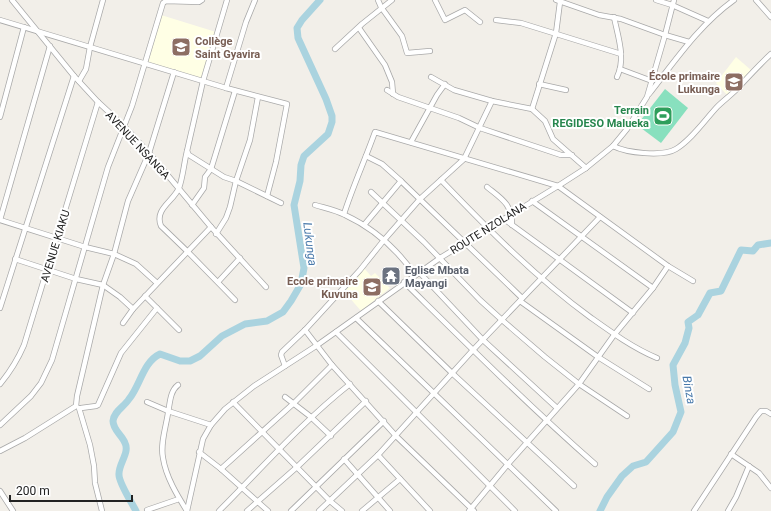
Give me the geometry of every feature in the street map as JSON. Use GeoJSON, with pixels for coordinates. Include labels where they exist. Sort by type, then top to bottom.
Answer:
{"type":"FeatureCollection","features":[{"type":"Feature","properties":{"kind":"street","name":"AVENUE NSANGA"},"geometry":{"type":"LineString","coordinates":[[12,0],[74,76],[98,102],[124,126],[216,234],[266,287]]}},
{"type":"Feature","properties":{"kind":"street"},"geometry":{"type":"LineString","coordinates":[[79,81],[86,69],[103,0]]}},
{"type":"Feature","properties":{"kind":"street"},"geometry":{"type":"LineString","coordinates":[[0,425],[25,402],[41,383],[54,355],[108,167],[146,64],[163,3],[166,1],[199,2],[202,0]]}},
{"type":"Feature","properties":{"kind":"street"},"geometry":{"type":"LineString","coordinates":[[227,0],[203,81],[178,189],[164,207],[159,216],[159,222],[161,226],[235,300]]}},
{"type":"Feature","properties":{"kind":"street"},"geometry":{"type":"LineString","coordinates":[[226,88],[246,22],[255,0]]}},
{"type":"Feature","properties":{"kind":"street"},"geometry":{"type":"LineString","coordinates":[[378,0],[381,8],[402,36],[407,53],[430,51]]}},
{"type":"Feature","properties":{"kind":"street"},"geometry":{"type":"LineString","coordinates":[[335,49],[392,0]]}},
{"type":"Feature","properties":{"kind":"street"},"geometry":{"type":"LineString","coordinates":[[434,0],[445,20],[465,10],[480,22]]}},
{"type":"Feature","properties":{"kind":"street"},"geometry":{"type":"LineString","coordinates":[[656,0],[673,2],[708,21]]}},
{"type":"Feature","properties":{"kind":"street"},"geometry":{"type":"LineString","coordinates":[[647,97],[689,42],[708,21],[734,0]]}},
{"type":"Feature","properties":{"kind":"street"},"geometry":{"type":"LineString","coordinates":[[756,0],[771,17]]}},
{"type":"Feature","properties":{"kind":"street"},"geometry":{"type":"LineString","coordinates":[[532,109],[556,33],[562,1],[599,15],[614,17],[689,42]]}},
{"type":"Feature","properties":{"kind":"street","name":"ROUTE NZOLANA"},"geometry":{"type":"LineString","coordinates":[[187,511],[204,439],[211,425],[233,402],[254,386],[356,318],[404,282],[487,228],[586,168],[613,146],[627,129],[647,97],[673,2]]}},
{"type":"Feature","properties":{"kind":"street"},"geometry":{"type":"LineString","coordinates":[[614,17],[621,54],[620,69],[617,76]]}},
{"type":"Feature","properties":{"kind":"street"},"geometry":{"type":"LineString","coordinates":[[0,20],[235,91],[287,104],[276,162],[267,196]]}},
{"type":"Feature","properties":{"kind":"street"},"geometry":{"type":"LineString","coordinates":[[496,20],[521,23],[621,54]]}},
{"type":"Feature","properties":{"kind":"street"},"geometry":{"type":"LineString","coordinates":[[0,117],[24,27]]}},
{"type":"Feature","properties":{"kind":"street"},"geometry":{"type":"LineString","coordinates":[[359,28],[385,65],[392,82],[393,94]]}},
{"type":"Feature","properties":{"kind":"street"},"geometry":{"type":"LineString","coordinates":[[50,46],[0,220],[85,247],[114,254],[136,264],[158,283]]}},
{"type":"Feature","properties":{"kind":"street"},"geometry":{"type":"LineString","coordinates":[[613,146],[625,150],[659,153],[676,149],[689,138],[737,89],[754,69],[771,54]]}},
{"type":"Feature","properties":{"kind":"street"},"geometry":{"type":"LineString","coordinates":[[620,69],[652,81]]}},
{"type":"Feature","properties":{"kind":"street"},"geometry":{"type":"LineString","coordinates":[[102,511],[95,483],[94,466],[90,445],[78,407],[77,396],[102,285],[114,254],[133,187],[149,154],[174,72]]}},
{"type":"Feature","properties":{"kind":"street"},"geometry":{"type":"LineString","coordinates":[[0,308],[74,76]]}},
{"type":"Feature","properties":{"kind":"street"},"geometry":{"type":"LineString","coordinates":[[431,77],[454,90],[492,101],[532,109],[545,121],[553,138],[586,168]]}},
{"type":"Feature","properties":{"kind":"street"},"geometry":{"type":"LineString","coordinates":[[411,142],[445,84]]}},
{"type":"Feature","properties":{"kind":"street"},"geometry":{"type":"LineString","coordinates":[[540,84],[566,90]]}},
{"type":"Feature","properties":{"kind":"street"},"geometry":{"type":"LineString","coordinates":[[387,90],[398,97],[480,128],[561,155],[572,155]]}},
{"type":"Feature","properties":{"kind":"street"},"geometry":{"type":"LineString","coordinates":[[192,205],[204,188],[205,177],[211,169],[235,91]]}},
{"type":"Feature","properties":{"kind":"street"},"geometry":{"type":"LineString","coordinates":[[216,234],[226,218],[234,195],[236,181],[250,140],[258,97]]}},
{"type":"Feature","properties":{"kind":"street"},"geometry":{"type":"LineString","coordinates":[[285,366],[281,357],[282,352],[305,330],[360,270],[420,199],[464,159],[492,101]]}},
{"type":"Feature","properties":{"kind":"street","name":"AVENUE KIAKU"},"geometry":{"type":"LineString","coordinates":[[0,384],[20,356],[48,270],[98,102]]}},
{"type":"Feature","properties":{"kind":"street"},"geometry":{"type":"LineString","coordinates":[[344,214],[375,132],[558,186],[668,266],[693,281]]}},
{"type":"Feature","properties":{"kind":"street"},"geometry":{"type":"LineString","coordinates":[[186,151],[189,155],[224,177],[236,181],[281,204]]}},
{"type":"Feature","properties":{"kind":"street"},"geometry":{"type":"LineString","coordinates":[[366,156],[382,164],[401,180],[521,300],[598,357],[649,389]]}},
{"type":"Feature","properties":{"kind":"street"},"geometry":{"type":"LineString","coordinates":[[364,225],[401,180]]}},
{"type":"Feature","properties":{"kind":"street"},"geometry":{"type":"LineString","coordinates":[[441,180],[487,228],[541,279],[614,335],[643,352],[658,358]]}},
{"type":"Feature","properties":{"kind":"street"},"geometry":{"type":"LineString","coordinates":[[487,187],[504,200],[512,214],[512,225]]}},
{"type":"Feature","properties":{"kind":"street"},"geometry":{"type":"LineString","coordinates":[[371,192],[402,220],[502,320],[579,384],[627,416]]}},
{"type":"Feature","properties":{"kind":"street"},"geometry":{"type":"LineString","coordinates":[[532,201],[653,288]]}},
{"type":"Feature","properties":{"kind":"street"},"geometry":{"type":"LineString","coordinates":[[315,205],[344,214],[364,225],[384,240],[483,340],[557,408]]}},
{"type":"Feature","properties":{"kind":"street"},"geometry":{"type":"LineString","coordinates":[[319,511],[378,455],[473,350],[600,217]]}},
{"type":"Feature","properties":{"kind":"street"},"geometry":{"type":"LineString","coordinates":[[504,219],[633,313]]}},
{"type":"Feature","properties":{"kind":"street"},"geometry":{"type":"LineString","coordinates":[[123,323],[133,309],[211,227]]}},
{"type":"Feature","properties":{"kind":"street"},"geometry":{"type":"LineString","coordinates":[[218,282],[240,258]]}},
{"type":"Feature","properties":{"kind":"street"},"geometry":{"type":"LineString","coordinates":[[15,259],[76,279],[102,285],[120,297],[133,309]]}},
{"type":"Feature","properties":{"kind":"street"},"geometry":{"type":"LineString","coordinates":[[305,330],[332,365],[396,436],[471,510],[508,464],[579,384],[614,335],[653,288],[668,266]]}},
{"type":"Feature","properties":{"kind":"street"},"geometry":{"type":"LineString","coordinates":[[404,282],[547,421],[596,464]]}},
{"type":"Feature","properties":{"kind":"street"},"geometry":{"type":"LineString","coordinates":[[145,296],[179,330]]}},
{"type":"Feature","properties":{"kind":"street"},"geometry":{"type":"LineString","coordinates":[[378,301],[452,373],[574,486]]}},
{"type":"Feature","properties":{"kind":"street"},"geometry":{"type":"LineString","coordinates":[[0,451],[78,407],[98,405],[121,353],[157,308]]}},
{"type":"Feature","properties":{"kind":"street"},"geometry":{"type":"LineString","coordinates":[[356,318],[556,511]]}},
{"type":"Feature","properties":{"kind":"street"},"geometry":{"type":"LineString","coordinates":[[336,332],[489,487],[515,511]]}},
{"type":"Feature","properties":{"kind":"street"},"geometry":{"type":"LineString","coordinates":[[221,469],[294,403],[332,365]]}},
{"type":"Feature","properties":{"kind":"street"},"geometry":{"type":"LineString","coordinates":[[219,511],[311,416],[350,384]]}},
{"type":"Feature","properties":{"kind":"street"},"geometry":{"type":"LineString","coordinates":[[178,385],[172,393],[164,433],[162,457],[168,476],[179,499],[187,511]]}},
{"type":"Feature","properties":{"kind":"street"},"geometry":{"type":"LineString","coordinates":[[285,397],[311,416],[331,436]]}},
{"type":"Feature","properties":{"kind":"street"},"geometry":{"type":"LineString","coordinates":[[247,511],[331,436],[366,401]]}},
{"type":"Feature","properties":{"kind":"street"},"geometry":{"type":"LineString","coordinates":[[147,402],[168,411],[211,425]]}},
{"type":"Feature","properties":{"kind":"street"},"geometry":{"type":"LineString","coordinates":[[233,402],[316,487],[342,511]]}},
{"type":"Feature","properties":{"kind":"street"},"geometry":{"type":"LineString","coordinates":[[694,511],[756,417],[761,411],[766,410],[771,414]]}},
{"type":"Feature","properties":{"kind":"street"},"geometry":{"type":"LineString","coordinates":[[291,511],[384,422]]}},
{"type":"Feature","properties":{"kind":"street"},"geometry":{"type":"LineString","coordinates":[[200,452],[268,511]]}},
{"type":"Feature","properties":{"kind":"street"},"geometry":{"type":"LineString","coordinates":[[731,454],[759,473],[771,488]]}},
{"type":"Feature","properties":{"kind":"street"},"geometry":{"type":"LineString","coordinates":[[378,455],[430,511]]}},
{"type":"Feature","properties":{"kind":"street"},"geometry":{"type":"LineString","coordinates":[[344,459],[390,511]]}},
{"type":"Feature","properties":{"kind":"street"},"geometry":{"type":"LineString","coordinates":[[728,511],[736,497],[749,466]]}},
{"type":"Feature","properties":{"kind":"street"},"geometry":{"type":"LineString","coordinates":[[362,511],[400,479]]}},
{"type":"Feature","properties":{"kind":"street"},"geometry":{"type":"LineString","coordinates":[[0,491],[12,509],[6,511]]}},
{"type":"Feature","properties":{"kind":"street"},"geometry":{"type":"LineString","coordinates":[[147,510],[179,499]]}},
{"type":"Feature","properties":{"kind":"shaded area","name":"Collège Saint Gyavira"},"geometry":{"type":"Polygon","coordinates":[[[161,15],[216,32],[202,78],[148,63],[161,15]]]}},
{"type":"Feature","properties":{"kind":"shaded area"},"geometry":{"type":"Polygon","coordinates":[[[736,57],[751,70],[728,96],[716,83],[736,57]]]}},
{"type":"Feature","properties":{"kind":"shaded area"},"geometry":{"type":"Polygon","coordinates":[[[364,268],[371,276],[375,273],[390,288],[361,311],[342,289],[364,268]]]}},
{"type":"Feature","properties":{"kind":"green space","name":"Terrain REGIDESO Malueka"},"geometry":{"type":"Polygon","coordinates":[[[665,89],[688,108],[661,143],[637,125],[665,89]]]}},
{"type":"Feature","properties":{"kind":"waterway","name":"Lukunga"},"geometry":{"type":"LineString","coordinates":[[136,511],[123,488],[120,479],[119,471],[125,455],[126,447],[124,440],[114,427],[113,421],[115,414],[133,394],[146,368],[154,358],[160,354],[180,361],[190,361],[200,356],[222,336],[245,324],[267,321],[283,312],[301,284],[304,268],[294,205],[300,181],[301,165],[304,156],[328,134],[332,122],[332,116],[326,99],[298,38],[297,28],[302,20],[320,0]]}},
{"type":"Feature","properties":{"kind":"waterway","name":"Binza"},"geometry":{"type":"LineString","coordinates":[[600,511],[607,497],[622,476],[633,466],[646,462],[673,432],[681,412],[675,385],[673,365],[685,343],[689,328],[688,322],[698,315],[710,293],[721,291],[741,250],[753,251],[758,245],[771,243]]}},
{"type":"Feature","properties":{"kind":"place","name":"Collège Saint Gyavira"},"geometry":{"type":"Point","coordinates":[181,47]}},
{"type":"Feature","properties":{"kind":"place","name":"École primaire Lukunga"},"geometry":{"type":"Point","coordinates":[734,82]}},
{"type":"Feature","properties":{"kind":"place","name":"Terrain REGIDESO Malueka"},"geometry":{"type":"Point","coordinates":[663,116]}},
{"type":"Feature","properties":{"kind":"place","name":"Eglise Mbata Mayangi"},"geometry":{"type":"Point","coordinates":[391,276]}},
{"type":"Feature","properties":{"kind":"place","name":"Ecole primaire Kuvuna"},"geometry":{"type":"Point","coordinates":[372,287]}}]}
